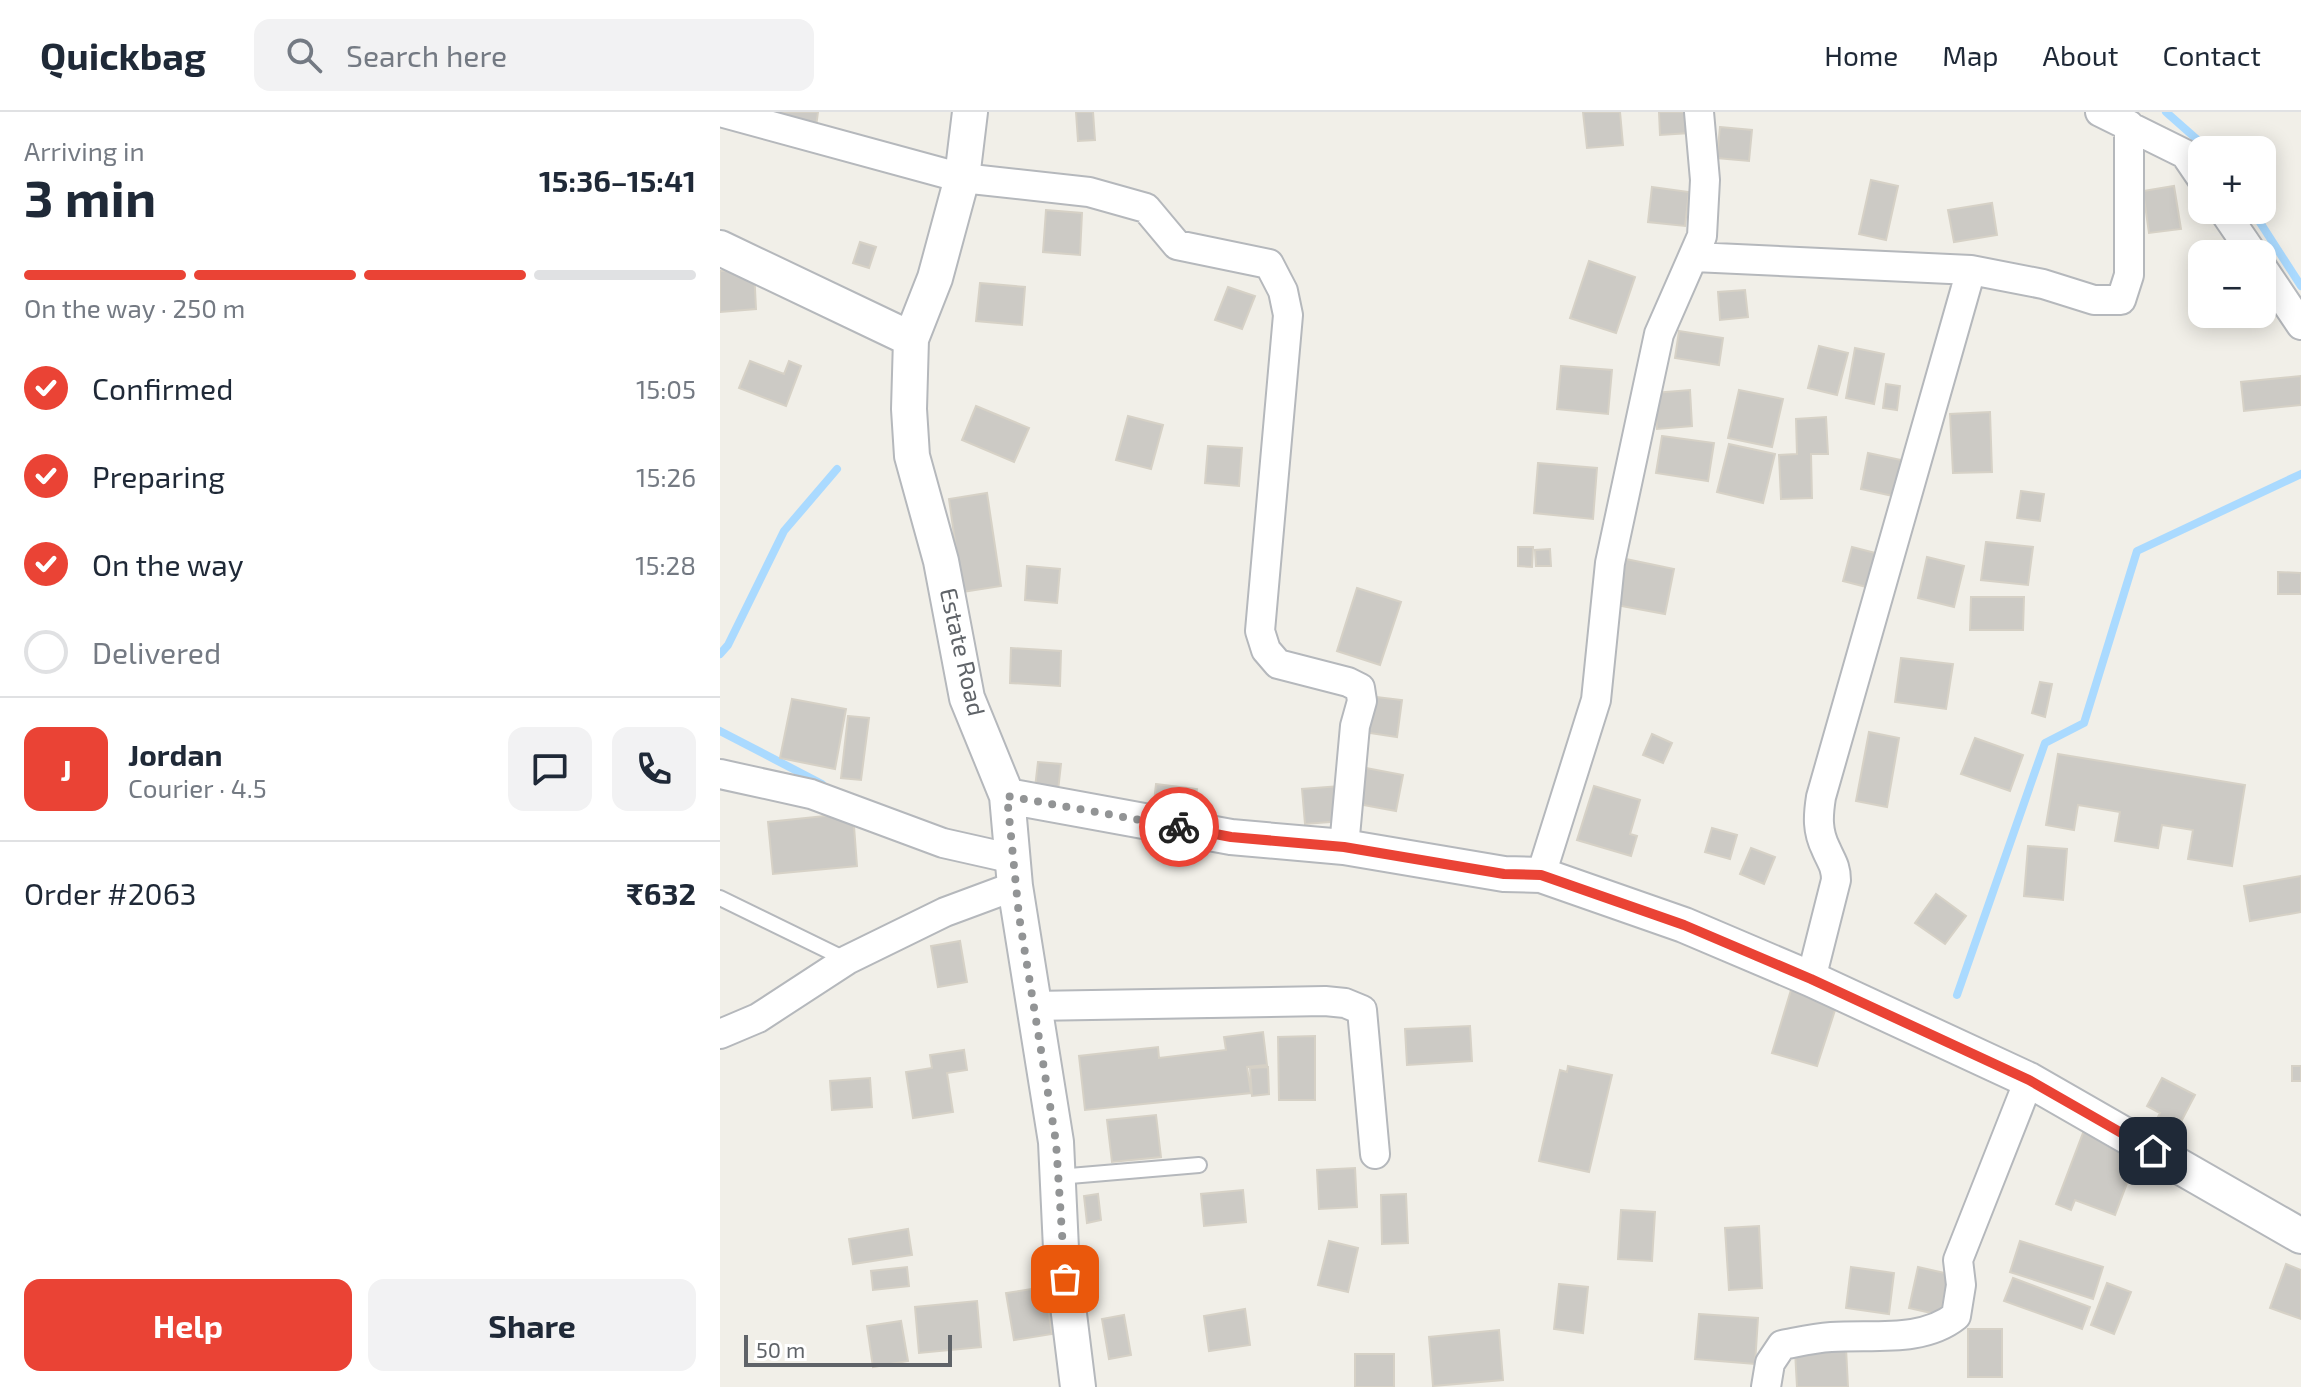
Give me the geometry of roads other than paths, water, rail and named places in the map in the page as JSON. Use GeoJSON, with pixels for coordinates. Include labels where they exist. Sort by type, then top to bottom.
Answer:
{"type":"FeatureCollection","features":[{"type":"Feature","properties":{"kind":"street"},"geometry":{"type":"LineString","coordinates":[[720,112],[962,178],[1089,192],[1146,208],[1177,245],[1269,264],[1283,291],[1288,315],[1260,631],[1266,650],[1278,664],[1360,688],[1362,701],[1355,726],[1344,847]]}},
{"type":"Feature","properties":{"kind":"street","name":"Estate Road"},"geometry":{"type":"LineString","coordinates":[[970,112],[962,178],[935,278],[911,339],[909,409],[912,456],[941,561],[967,698],[1007,796],[1032,1006],[1056,1142],[1061,1249],[1078,1387]]}},
{"type":"Feature","properties":{"kind":"street"},"geometry":{"type":"LineString","coordinates":[[1541,875],[1596,700],[1610,563],[1659,334],[1702,236],[1705,180],[1699,112]]}},
{"type":"Feature","properties":{"kind":"street"},"geometry":{"type":"LineString","coordinates":[[2100,112],[2185,154],[2188,158]]}},
{"type":"Feature","properties":{"kind":"street"},"geometry":{"type":"LineString","coordinates":[[1694,257],[1971,270],[2043,284],[2094,300],[2121,300],[2129,275],[2129,125]]}},
{"type":"Feature","properties":{"kind":"street"},"geometry":{"type":"LineString","coordinates":[[720,248],[911,339]]}},
{"type":"Feature","properties":{"kind":"street"},"geometry":{"type":"LineString","coordinates":[[1811,979],[1836,880],[1835,865],[1820,834],[1817,816],[1821,797],[1971,270]]}},
{"type":"Feature","properties":{"kind":"street"},"geometry":{"type":"LineString","coordinates":[[2276,288],[2301,325]]}},
{"type":"Feature","properties":{"kind":"street"},"geometry":{"type":"LineString","coordinates":[[720,774],[811,794],[1014,873]]}},
{"type":"Feature","properties":{"kind":"street"},"geometry":{"type":"LineString","coordinates":[[1007,796],[1231,837],[1344,847],[1504,874],[1541,875],[1684,925],[1811,979],[2029,1080],[2301,1236]]}},
{"type":"Feature","properties":{"kind":"street"},"geometry":{"type":"LineString","coordinates":[[720,1034],[758,1018],[847,960],[945,912],[1014,873]]}},
{"type":"Feature","properties":{"kind":"street"},"geometry":{"type":"LineString","coordinates":[[1032,1006],[1325,1001],[1345,1003],[1362,1010],[1375,1154]]}},
{"type":"Feature","properties":{"kind":"street"},"geometry":{"type":"LineString","coordinates":[[1766,1387],[1770,1363],[1782,1345],[1827,1337],[1926,1333],[1944,1326],[1956,1316],[1961,1285],[1958,1260],[2029,1080]]}},
{"type":"Feature","properties":{"kind":"lane"},"geometry":{"type":"LineString","coordinates":[[720,898],[847,960]]}},
{"type":"Feature","properties":{"kind":"lane"},"geometry":{"type":"LineString","coordinates":[[1058,1177],[1199,1165]]}},
{"type":"Feature","properties":{"kind":"waterway"},"geometry":{"type":"LineString","coordinates":[[2166,112],[2193,136]]}},
{"type":"Feature","properties":{"kind":"waterway"},"geometry":{"type":"LineString","coordinates":[[2261,224],[2301,286]]}},
{"type":"Feature","properties":{"kind":"waterway"},"geometry":{"type":"LineString","coordinates":[[720,654],[728,645],[784,531],[837,469]]}},
{"type":"Feature","properties":{"kind":"waterway"},"geometry":{"type":"LineString","coordinates":[[1957,995],[2045,743],[2084,723],[2137,551],[2301,474]]}},
{"type":"Feature","properties":{"kind":"waterway"},"geometry":{"type":"LineString","coordinates":[[720,731],[822,784]]}}]}
